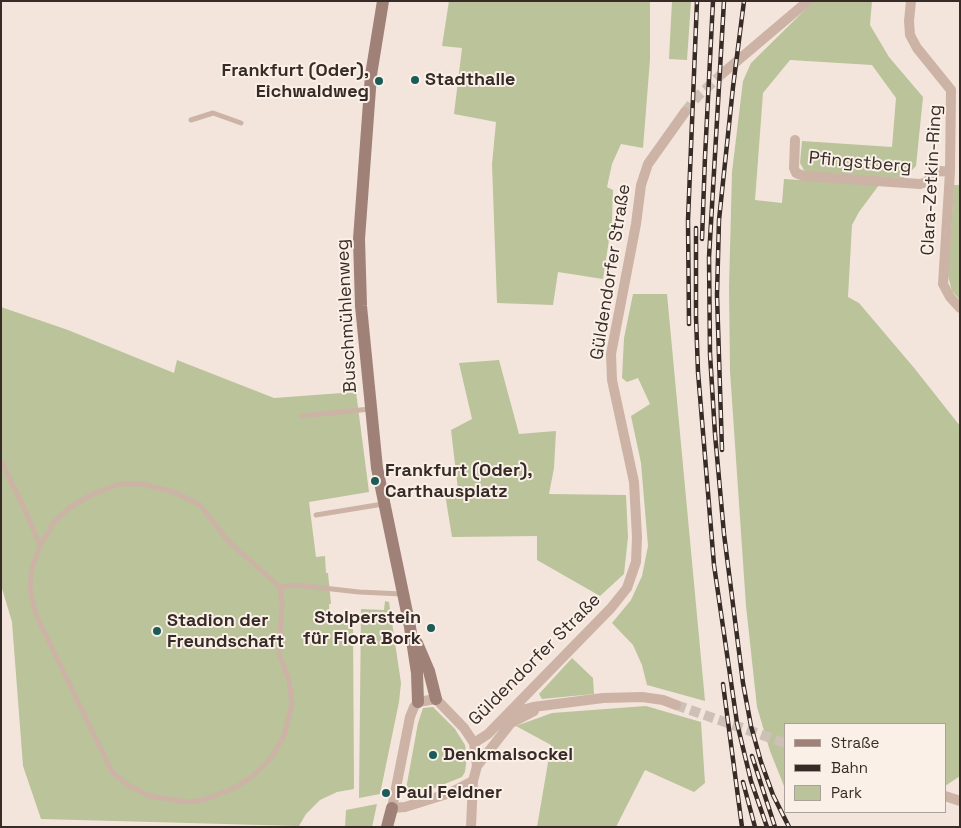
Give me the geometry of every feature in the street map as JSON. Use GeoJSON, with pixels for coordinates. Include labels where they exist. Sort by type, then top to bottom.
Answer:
{"type":"FeatureCollection","features":[{"type":"Feature","properties":{"kind":"street","name":"Buschmühlenweg"},"geometry":{"type":"LineString","coordinates":[[382,1],[371,75],[359,239],[361,306],[377,468],[410,627],[417,673],[418,702]]}},
{"type":"Feature","properties":{"kind":"street"},"geometry":{"type":"LineString","coordinates":[[723,74],[808,1]]}},
{"type":"Feature","properties":{"kind":"street","name":"Clara-Zetkin-Ring"},"geometry":{"type":"LineString","coordinates":[[911,1],[910,35],[917,48],[951,90],[950,172],[943,284],[950,297],[960,308]]}},
{"type":"Feature","properties":{"kind":"street","name":"Güldendorfer Straße"},"geometry":{"type":"LineString","coordinates":[[474,743],[488,734],[510,713],[611,608],[627,588],[636,562],[634,482],[612,380],[611,354],[636,224],[641,185],[648,164],[685,112]]}},
{"type":"Feature","properties":{"kind":"street","name":"Pfingstberg"},"geometry":{"type":"LineString","coordinates":[[796,140],[794,168],[796,173],[804,176],[920,184],[927,182],[931,174],[940,171],[950,172]]}},
{"type":"Feature","properties":{"kind":"street","name":"Buschmühlenweg"},"geometry":{"type":"LineString","coordinates":[[410,627],[429,671],[436,699]]}},
{"type":"Feature","properties":{"kind":"street"},"geometry":{"type":"LineString","coordinates":[[510,713],[533,706],[603,698],[642,697],[663,700],[676,705]]}},
{"type":"Feature","properties":{"kind":"street"},"geometry":{"type":"LineString","coordinates":[[387,827],[410,717],[418,702],[436,699],[464,728],[474,743],[477,766],[474,781],[471,827]]}},
{"type":"Feature","properties":{"kind":"street"},"geometry":{"type":"LineString","coordinates":[[477,766],[511,723],[552,704]]}},
{"type":"Feature","properties":{"kind":"street"},"geometry":{"type":"LineString","coordinates":[[392,808],[405,807],[450,793],[474,781]]}},
{"type":"Feature","properties":{"kind":"street"},"geometry":{"type":"LineString","coordinates":[[946,796],[960,801]]}},
{"type":"Feature","properties":{"kind":"lane"},"geometry":{"type":"LineString","coordinates":[[191,120],[213,113],[241,123]]}},
{"type":"Feature","properties":{"kind":"lane"},"geometry":{"type":"LineString","coordinates":[[302,416],[370,409]]}},
{"type":"Feature","properties":{"kind":"lane"},"geometry":{"type":"LineString","coordinates":[[1,461],[40,546]]}},
{"type":"Feature","properties":{"kind":"lane"},"geometry":{"type":"LineString","coordinates":[[119,484],[142,484],[173,492],[199,504],[229,542],[280,587],[282,605],[279,653],[288,680],[292,704],[284,736],[271,758],[252,777],[232,789],[204,800],[188,802],[149,796],[128,785],[112,772],[36,615],[30,589],[32,568],[40,546],[54,522],[69,508],[91,495],[119,484]]}},
{"type":"Feature","properties":{"kind":"lane"},"geometry":{"type":"LineString","coordinates":[[316,515],[384,504]]}},
{"type":"Feature","properties":{"kind":"lane"},"geometry":{"type":"LineString","coordinates":[[280,587],[296,585],[359,592],[403,594]]}},
{"type":"Feature","properties":{"kind":"green space"},"geometry":{"type":"Polygon","coordinates":[[[449,1],[650,1],[650,59],[643,148],[621,144],[612,164],[607,187],[613,190],[612,220],[603,279],[558,272],[553,305],[497,303],[492,164],[496,122],[454,114],[462,48],[442,46],[449,1]]]}},
{"type":"Feature","properties":{"kind":"green space"},"geometry":{"type":"Polygon","coordinates":[[[672,1],[691,1],[687,60],[669,59],[672,1]]]}},
{"type":"Feature","properties":{"kind":"green space"},"geometry":{"type":"Polygon","coordinates":[[[814,1],[872,1],[870,25],[889,57],[923,97],[916,166],[904,178],[805,172],[800,163],[802,141],[892,147],[896,98],[872,65],[790,60],[763,93],[755,200],[782,203],[784,179],[879,185],[852,225],[848,297],[859,303],[960,426],[960,776],[946,785],[946,723],[784,723],[784,786],[770,751],[757,707],[746,606],[730,371],[729,287],[732,172],[743,81],[751,63],[814,1]]]}},
{"type":"Feature","properties":{"kind":"green space"},"geometry":{"type":"Polygon","coordinates":[[[954,185],[960,185],[960,300],[952,291],[948,276],[954,185]]]}},
{"type":"Feature","properties":{"kind":"green space"},"geometry":{"type":"Polygon","coordinates":[[[633,294],[667,294],[705,701],[647,685],[642,665],[633,645],[612,623],[631,600],[642,576],[648,546],[641,463],[631,416],[650,404],[638,378],[627,382],[622,378],[624,338],[633,294]]]}},
{"type":"Feature","properties":{"kind":"green space","name":"Stadion der Freundschaft"},"geometry":{"type":"Polygon","coordinates":[[[1,307],[68,330],[174,373],[177,360],[274,398],[356,392],[369,492],[309,502],[316,557],[325,556],[326,573],[328,573],[331,604],[329,604],[330,622],[353,621],[354,789],[337,792],[320,800],[306,814],[299,826],[41,819],[23,766],[12,622],[1,585],[1,307]]]}},
{"type":"Feature","properties":{"kind":"green space"},"geometry":{"type":"Polygon","coordinates":[[[499,360],[519,434],[556,431],[554,468],[549,494],[626,495],[628,537],[624,574],[600,596],[537,560],[537,536],[452,537],[445,494],[458,490],[451,430],[472,419],[459,363],[499,360]]]}},
{"type":"Feature","properties":{"kind":"green space"},"geometry":{"type":"Polygon","coordinates":[[[385,601],[389,602],[401,683],[399,702],[380,794],[359,798],[361,609],[384,610],[385,601]]]}},
{"type":"Feature","properties":{"kind":"green space"},"geometry":{"type":"Polygon","coordinates":[[[572,658],[593,678],[594,694],[542,699],[539,694],[572,658]]]}},
{"type":"Feature","properties":{"kind":"green space"},"geometry":{"type":"Polygon","coordinates":[[[646,706],[701,722],[705,783],[694,792],[645,770],[616,827],[537,827],[551,745],[516,726],[552,713],[646,706]]]}},
{"type":"Feature","properties":{"kind":"green space"},"geometry":{"type":"Polygon","coordinates":[[[433,707],[455,729],[465,745],[467,756],[465,772],[462,777],[412,796],[406,789],[418,723],[423,708],[433,707]]]}},
{"type":"Feature","properties":{"kind":"green space"},"geometry":{"type":"Polygon","coordinates":[[[377,804],[372,827],[345,827],[346,810],[377,804]]]}},
{"type":"Feature","properties":{"kind":"tunnel"},"geometry":{"type":"LineString","coordinates":[[685,112],[698,96],[723,73]]}},
{"type":"Feature","properties":{"kind":"tunnel"},"geometry":{"type":"LineString","coordinates":[[676,705],[784,743]]}},
{"type":"Feature","properties":{"kind":"railway"},"geometry":{"type":"LineString","coordinates":[[689,324],[688,220],[697,1]]}},
{"type":"Feature","properties":{"kind":"railway"},"geometry":{"type":"LineString","coordinates":[[702,239],[713,1]]}},
{"type":"Feature","properties":{"kind":"railway"},"geometry":{"type":"LineString","coordinates":[[724,1],[709,257],[710,354],[715,434],[724,534],[743,683],[751,726],[773,795],[789,827]]}},
{"type":"Feature","properties":{"kind":"railway"},"geometry":{"type":"LineString","coordinates":[[722,450],[717,295],[719,220],[744,1]]}},
{"type":"Feature","properties":{"kind":"railway"},"geometry":{"type":"LineString","coordinates":[[696,228],[698,372],[714,565],[737,723],[751,781],[767,827]]}},
{"type":"Feature","properties":{"kind":"railway"},"geometry":{"type":"LineString","coordinates":[[723,684],[742,827]]}},
{"type":"Feature","properties":{"kind":"railway"},"geometry":{"type":"LineString","coordinates":[[752,756],[775,827]]}},
{"type":"Feature","properties":{"kind":"railway"},"geometry":{"type":"LineString","coordinates":[[743,782],[755,827]]}},
{"type":"Feature","properties":{"kind":"place","name":"Stadthalle"},"geometry":{"type":"Point","coordinates":[415,80]}},
{"type":"Feature","properties":{"kind":"place","name":"Frankfurt (Oder), Eichwaldweg"},"geometry":{"type":"Point","coordinates":[379,81]}},
{"type":"Feature","properties":{"kind":"place","name":"Frankfurt (Oder), Carthausplatz"},"geometry":{"type":"Point","coordinates":[375,481]}},
{"type":"Feature","properties":{"kind":"place","name":"Stolperstein für Flora Bork"},"geometry":{"type":"Point","coordinates":[431,628]}},
{"type":"Feature","properties":{"kind":"place","name":"Stadion der Freundschaft"},"geometry":{"type":"Point","coordinates":[157,631]}},
{"type":"Feature","properties":{"kind":"place","name":"Denkmalsockel"},"geometry":{"type":"Point","coordinates":[433,755]}},
{"type":"Feature","properties":{"kind":"place","name":"Paul Feldner"},"geometry":{"type":"Point","coordinates":[386,793]}}]}
